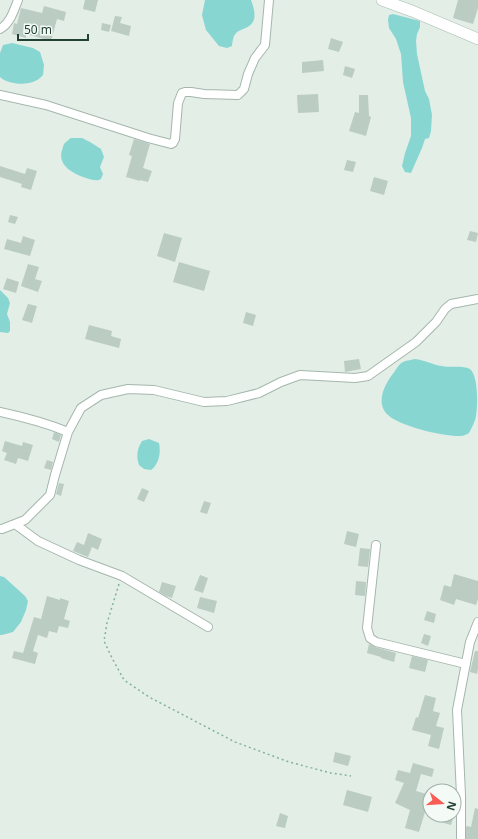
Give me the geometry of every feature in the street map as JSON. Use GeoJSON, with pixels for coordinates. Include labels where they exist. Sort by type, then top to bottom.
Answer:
{"type":"FeatureCollection","features":[{"type":"Feature","properties":{"kind":"main road"},"geometry":{"type":"LineString","coordinates":[[382,0],[478,39]]}},
{"type":"Feature","properties":{"kind":"street"},"geometry":{"type":"LineString","coordinates":[[0,29],[4,27],[10,19],[18,0]]}},
{"type":"Feature","properties":{"kind":"street"},"geometry":{"type":"LineString","coordinates":[[0,95],[46,105],[148,138],[170,144],[173,143],[175,139],[178,102],[182,93],[191,92],[238,95],[244,89],[248,74],[255,58],[265,45],[269,0]]}},
{"type":"Feature","properties":{"kind":"street"},"geometry":{"type":"LineString","coordinates":[[0,529],[25,520],[50,495],[68,432],[81,408],[101,395],[128,389],[154,390],[204,402],[227,401],[259,393],[281,382],[300,375],[355,378],[368,376],[416,342],[451,304],[478,299]]}},
{"type":"Feature","properties":{"kind":"street"},"geometry":{"type":"LineString","coordinates":[[0,412],[60,428],[68,432]]}},
{"type":"Feature","properties":{"kind":"street"},"geometry":{"type":"LineString","coordinates":[[15,524],[38,541],[79,560],[122,576],[208,627]]}},
{"type":"Feature","properties":{"kind":"street"},"geometry":{"type":"LineString","coordinates":[[376,546],[367,628],[370,638],[376,642],[466,664]]}},
{"type":"Feature","properties":{"kind":"street"},"geometry":{"type":"LineString","coordinates":[[460,839],[461,795],[457,710],[470,642],[478,622]]}},
{"type":"Feature","properties":{"kind":"path"},"geometry":{"type":"LineString","coordinates":[[122,576],[107,623],[104,642],[124,680],[149,698],[235,742],[289,762],[331,773],[351,776]]}},
{"type":"Feature","properties":{"kind":"water"},"geometry":{"type":"Polygon","coordinates":[[[205,0],[251,0],[254,10],[254,21],[236,34],[232,42],[232,46],[227,48],[219,46],[206,30],[202,15],[205,0]]]}},
{"type":"Feature","properties":{"kind":"water"},"geometry":{"type":"Polygon","coordinates":[[[393,14],[420,21],[416,41],[417,54],[432,115],[429,138],[425,139],[411,173],[405,172],[402,166],[411,136],[411,118],[403,82],[401,54],[396,39],[389,28],[389,15],[393,14]]]}},
{"type":"Feature","properties":{"kind":"water"},"geometry":{"type":"Polygon","coordinates":[[[12,43],[33,48],[40,52],[44,65],[43,75],[31,83],[17,84],[0,77],[0,53],[3,45],[12,43]]]}},
{"type":"Feature","properties":{"kind":"water"},"geometry":{"type":"Polygon","coordinates":[[[71,138],[82,138],[101,149],[104,157],[100,167],[103,174],[101,179],[95,180],[86,178],[72,172],[64,165],[61,156],[62,150],[64,144],[71,138]]]}},
{"type":"Feature","properties":{"kind":"water"},"geometry":{"type":"Polygon","coordinates":[[[0,290],[8,298],[10,303],[7,314],[10,322],[10,331],[8,333],[0,332],[0,290]]]}},
{"type":"Feature","properties":{"kind":"water"},"geometry":{"type":"Polygon","coordinates":[[[415,359],[445,367],[467,368],[473,372],[477,390],[477,411],[476,418],[469,433],[462,436],[454,436],[434,433],[402,423],[388,415],[384,410],[382,398],[388,381],[401,363],[415,359]]]}},
{"type":"Feature","properties":{"kind":"water"},"geometry":{"type":"Polygon","coordinates":[[[149,439],[159,443],[160,447],[158,461],[151,470],[144,469],[139,465],[137,456],[142,441],[149,439]]]}},
{"type":"Feature","properties":{"kind":"water"},"geometry":{"type":"Polygon","coordinates":[[[0,576],[4,577],[25,596],[28,601],[21,622],[13,632],[2,635],[0,635],[0,576]]]}},
{"type":"Feature","properties":{"kind":"building"},"geometry":{"type":"Polygon","coordinates":[[[85,0],[98,0],[95,12],[83,9],[85,0]]]}},
{"type":"Feature","properties":{"kind":"building"},"geometry":{"type":"Polygon","coordinates":[[[458,0],[478,0],[478,8],[473,24],[453,18],[458,0]]]}},
{"type":"Feature","properties":{"kind":"building"},"geometry":{"type":"Polygon","coordinates":[[[44,6],[66,12],[64,21],[57,19],[51,41],[26,34],[26,38],[12,34],[14,23],[17,24],[21,8],[42,13],[44,6]]]}},
{"type":"Feature","properties":{"kind":"building"},"geometry":{"type":"Polygon","coordinates":[[[115,16],[122,17],[120,23],[131,26],[129,36],[111,31],[115,16]]]}},
{"type":"Feature","properties":{"kind":"building"},"geometry":{"type":"Polygon","coordinates":[[[102,23],[111,25],[109,32],[101,30],[102,23]]]}},
{"type":"Feature","properties":{"kind":"building"},"geometry":{"type":"Polygon","coordinates":[[[331,38],[343,42],[339,52],[328,49],[331,38]]]}},
{"type":"Feature","properties":{"kind":"building"},"geometry":{"type":"Polygon","coordinates":[[[323,60],[324,71],[302,73],[302,62],[323,60]]]}},
{"type":"Feature","properties":{"kind":"building"},"geometry":{"type":"Polygon","coordinates":[[[345,66],[355,69],[352,78],[343,75],[345,66]]]}},
{"type":"Feature","properties":{"kind":"building"},"geometry":{"type":"Polygon","coordinates":[[[318,94],[319,112],[298,113],[297,95],[318,94]]]}},
{"type":"Feature","properties":{"kind":"building"},"geometry":{"type":"Polygon","coordinates":[[[359,95],[368,95],[369,116],[371,117],[366,136],[349,131],[355,112],[359,113],[359,95]]]}},
{"type":"Feature","properties":{"kind":"building"},"geometry":{"type":"Polygon","coordinates":[[[134,139],[150,144],[143,168],[152,171],[148,182],[126,177],[132,156],[129,155],[134,139]]]}},
{"type":"Feature","properties":{"kind":"building"},"geometry":{"type":"Polygon","coordinates":[[[347,160],[356,162],[353,172],[344,170],[347,160]]]}},
{"type":"Feature","properties":{"kind":"building"},"geometry":{"type":"Polygon","coordinates":[[[0,166],[25,174],[27,168],[37,171],[31,190],[21,187],[22,184],[0,177],[0,166]]]}},
{"type":"Feature","properties":{"kind":"building"},"geometry":{"type":"Polygon","coordinates":[[[374,177],[388,181],[384,195],[370,191],[374,177]]]}},
{"type":"Feature","properties":{"kind":"building"},"geometry":{"type":"Polygon","coordinates":[[[10,215],[18,217],[15,224],[8,222],[10,215]]]}},
{"type":"Feature","properties":{"kind":"building"},"geometry":{"type":"Polygon","coordinates":[[[470,231],[478,233],[476,242],[467,240],[470,231]]]}},
{"type":"Feature","properties":{"kind":"building"},"geometry":{"type":"Polygon","coordinates":[[[164,233],[182,238],[175,262],[157,256],[164,233]]]}},
{"type":"Feature","properties":{"kind":"building"},"geometry":{"type":"Polygon","coordinates":[[[23,236],[35,240],[30,256],[4,249],[7,239],[21,243],[23,236]]]}},
{"type":"Feature","properties":{"kind":"building"},"geometry":{"type":"Polygon","coordinates":[[[179,262],[210,271],[204,291],[173,282],[179,262]]]}},
{"type":"Feature","properties":{"kind":"building"},"geometry":{"type":"Polygon","coordinates":[[[28,264],[39,267],[35,279],[42,281],[38,292],[21,286],[28,264]]]}},
{"type":"Feature","properties":{"kind":"building"},"geometry":{"type":"Polygon","coordinates":[[[7,278],[19,282],[16,293],[3,289],[7,278]]]}},
{"type":"Feature","properties":{"kind":"building"},"geometry":{"type":"Polygon","coordinates":[[[28,304],[37,306],[32,323],[22,320],[28,304]]]}},
{"type":"Feature","properties":{"kind":"building"},"geometry":{"type":"Polygon","coordinates":[[[246,312],[256,315],[253,326],[243,323],[246,312]]]}},
{"type":"Feature","properties":{"kind":"building"},"geometry":{"type":"Polygon","coordinates":[[[89,325],[112,331],[111,336],[121,339],[119,348],[85,339],[89,325]]]}},
{"type":"Feature","properties":{"kind":"building"},"geometry":{"type":"Polygon","coordinates":[[[359,359],[361,369],[345,372],[344,361],[359,359]]]}},
{"type":"Feature","properties":{"kind":"building"},"geometry":{"type":"Polygon","coordinates":[[[54,432],[61,435],[59,442],[52,439],[54,432]]]}},
{"type":"Feature","properties":{"kind":"building"},"geometry":{"type":"Polygon","coordinates":[[[5,441],[22,446],[23,442],[33,445],[28,461],[18,458],[16,464],[4,460],[7,453],[2,451],[5,441]]]}},
{"type":"Feature","properties":{"kind":"building"},"geometry":{"type":"Polygon","coordinates":[[[47,460],[53,462],[51,470],[44,468],[47,460]]]}},
{"type":"Feature","properties":{"kind":"building"},"geometry":{"type":"Polygon","coordinates":[[[59,483],[64,484],[61,496],[56,494],[59,483]]]}},
{"type":"Feature","properties":{"kind":"building"},"geometry":{"type":"Polygon","coordinates":[[[142,488],[149,491],[144,502],[137,499],[142,488]]]}},
{"type":"Feature","properties":{"kind":"building"},"geometry":{"type":"Polygon","coordinates":[[[204,501],[211,503],[207,514],[200,512],[204,501]]]}},
{"type":"Feature","properties":{"kind":"building"},"geometry":{"type":"Polygon","coordinates":[[[347,531],[359,534],[356,547],[344,544],[347,531]]]}},
{"type":"Feature","properties":{"kind":"building"},"geometry":{"type":"Polygon","coordinates":[[[88,533],[102,539],[98,550],[92,547],[88,557],[73,551],[77,542],[84,545],[88,533]]]}},
{"type":"Feature","properties":{"kind":"building"},"geometry":{"type":"Polygon","coordinates":[[[360,548],[370,549],[368,567],[358,566],[360,548]]]}},
{"type":"Feature","properties":{"kind":"building"},"geometry":{"type":"Polygon","coordinates":[[[454,574],[478,581],[478,599],[476,605],[456,599],[454,605],[440,600],[444,585],[451,587],[454,574]]]}},
{"type":"Feature","properties":{"kind":"building"},"geometry":{"type":"Polygon","coordinates":[[[200,575],[208,578],[203,593],[194,590],[200,575]]]}},
{"type":"Feature","properties":{"kind":"building"},"geometry":{"type":"Polygon","coordinates":[[[356,581],[366,582],[365,596],[355,595],[356,581]]]}},
{"type":"Feature","properties":{"kind":"building"},"geometry":{"type":"Polygon","coordinates":[[[162,582],[176,586],[172,598],[159,592],[162,582]]]}},
{"type":"Feature","properties":{"kind":"building"},"geometry":{"type":"Polygon","coordinates":[[[47,596],[69,601],[64,619],[70,621],[68,628],[59,626],[57,633],[49,631],[47,638],[38,635],[33,651],[38,653],[35,664],[12,658],[14,651],[23,653],[34,617],[41,619],[47,596]]]}},
{"type":"Feature","properties":{"kind":"building"},"geometry":{"type":"Polygon","coordinates":[[[200,597],[217,601],[214,613],[197,608],[200,597]]]}},
{"type":"Feature","properties":{"kind":"building"},"geometry":{"type":"Polygon","coordinates":[[[427,611],[436,614],[434,623],[424,620],[427,611]]]}},
{"type":"Feature","properties":{"kind":"building"},"geometry":{"type":"Polygon","coordinates":[[[424,634],[431,636],[428,646],[421,643],[424,634]]]}},
{"type":"Feature","properties":{"kind":"building"},"geometry":{"type":"Polygon","coordinates":[[[369,644],[396,653],[394,662],[367,653],[369,644]]]}},
{"type":"Feature","properties":{"kind":"building"},"geometry":{"type":"Polygon","coordinates":[[[475,651],[478,651],[477,674],[470,672],[475,651]]]}},
{"type":"Feature","properties":{"kind":"building"},"geometry":{"type":"Polygon","coordinates":[[[412,656],[428,660],[425,672],[409,668],[412,656]]]}},
{"type":"Feature","properties":{"kind":"building"},"geometry":{"type":"Polygon","coordinates":[[[425,695],[436,698],[433,711],[440,713],[436,726],[444,728],[439,749],[428,746],[431,735],[412,730],[416,717],[418,718],[425,695]]]}},
{"type":"Feature","properties":{"kind":"building"},"geometry":{"type":"Polygon","coordinates":[[[335,752],[351,756],[348,766],[333,762],[335,752]]]}},
{"type":"Feature","properties":{"kind":"building"},"geometry":{"type":"Polygon","coordinates":[[[413,763],[434,769],[432,777],[421,774],[416,791],[422,793],[422,822],[419,832],[405,828],[410,810],[395,803],[404,783],[395,780],[398,770],[410,773],[413,763]]]}},
{"type":"Feature","properties":{"kind":"building"},"geometry":{"type":"Polygon","coordinates":[[[347,790],[372,797],[368,812],[343,805],[347,790]]]}},
{"type":"Feature","properties":{"kind":"building"},"geometry":{"type":"Polygon","coordinates":[[[475,808],[478,809],[478,839],[466,839],[466,827],[471,827],[475,808]]]}},
{"type":"Feature","properties":{"kind":"building"},"geometry":{"type":"Polygon","coordinates":[[[280,813],[288,816],[285,828],[276,826],[280,813]]]}}]}
